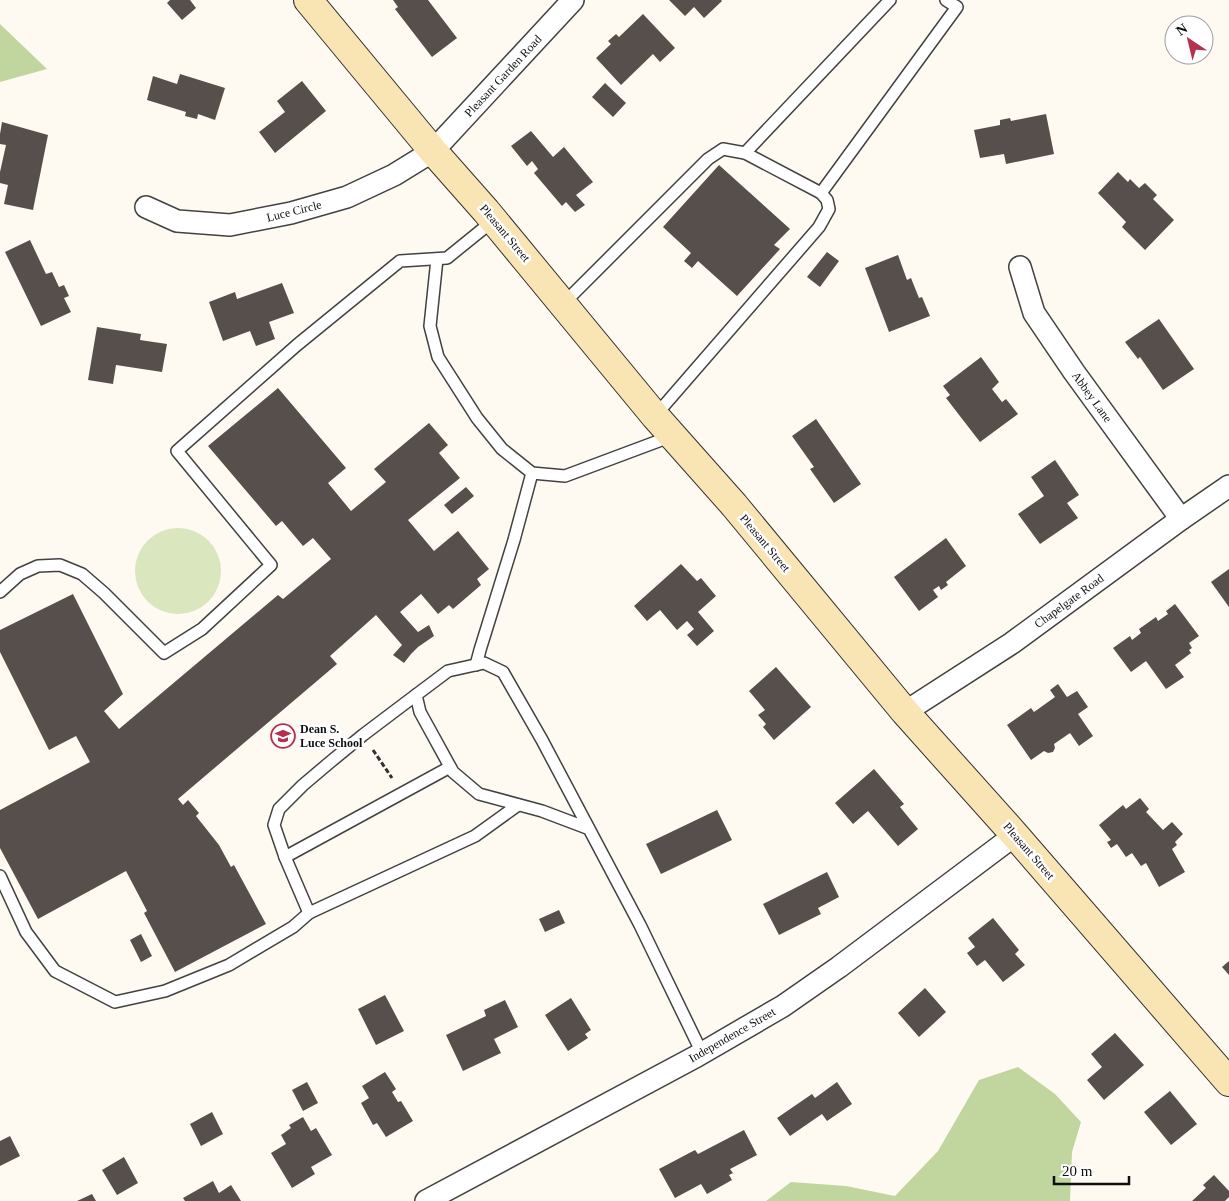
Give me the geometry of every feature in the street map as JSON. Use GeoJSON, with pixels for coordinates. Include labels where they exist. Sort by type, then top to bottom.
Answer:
{"type":"FeatureCollection","features":[{"type":"Feature","properties":{"kind":"main road","name":"Pleasant Street"},"geometry":{"type":"LineString","coordinates":[[308,0],[494,220],[655,416],[734,505],[906,712],[1229,1082]]}},
{"type":"Feature","properties":{"kind":"street","name":"Pleasant Garden Road"},"geometry":{"type":"LineString","coordinates":[[434,151],[572,0]]}},
{"type":"Feature","properties":{"kind":"street","name":"Luce Circle"},"geometry":{"type":"LineString","coordinates":[[146,207],[178,221],[230,225],[291,213],[347,197],[394,175],[434,151]]}},
{"type":"Feature","properties":{"kind":"street","name":"Abbey Lane"},"geometry":{"type":"LineString","coordinates":[[1020,266],[1034,313],[1074,372],[1181,519]]}},
{"type":"Feature","properties":{"kind":"street","name":"Chapelgate Road"},"geometry":{"type":"LineString","coordinates":[[906,712],[1012,643],[1229,486]]}},
{"type":"Feature","properties":{"kind":"street","name":"Independence Street"},"geometry":{"type":"LineString","coordinates":[[426,1201],[702,1053],[791,1000],[847,961],[1015,835]]}},
{"type":"Feature","properties":{"kind":"lane"},"geometry":{"type":"LineString","coordinates":[[745,153],[890,0]]}},
{"type":"Feature","properties":{"kind":"lane"},"geometry":{"type":"LineString","coordinates":[[821,193],[956,8],[946,0]]}},
{"type":"Feature","properties":{"kind":"lane"},"geometry":{"type":"LineString","coordinates":[[563,304],[708,159],[723,149],[745,153],[821,193],[827,200],[829,209],[819,227],[655,416]]}},
{"type":"Feature","properties":{"kind":"lane"},"geometry":{"type":"LineString","coordinates":[[0,592],[20,574],[38,566],[60,565],[82,574],[104,593],[164,653],[202,629],[271,565],[177,451],[297,345],[400,261],[447,258],[494,220]]}},
{"type":"Feature","properties":{"kind":"lane"},"geometry":{"type":"LineString","coordinates":[[437,259],[430,326],[438,357],[477,418],[502,449],[532,473],[565,476],[672,436]]}},
{"type":"Feature","properties":{"kind":"lane"},"geometry":{"type":"LineString","coordinates":[[476,665],[532,473]]}},
{"type":"Feature","properties":{"kind":"lane"},"geometry":{"type":"LineString","coordinates":[[309,913],[274,825],[279,809],[303,785],[363,735],[448,671],[484,663],[503,672],[542,740],[640,926],[702,1053]]}},
{"type":"Feature","properties":{"kind":"lane"},"geometry":{"type":"LineString","coordinates":[[416,695],[420,712],[452,772],[479,794],[542,812],[588,828]]}},
{"type":"Feature","properties":{"kind":"lane"},"geometry":{"type":"LineString","coordinates":[[285,856],[450,767]]}},
{"type":"Feature","properties":{"kind":"lane"},"geometry":{"type":"LineString","coordinates":[[0,876],[26,932],[54,971],[115,1002],[165,991],[229,965],[293,927],[309,913],[476,836],[518,805]]}},
{"type":"Feature","properties":{"kind":"path"},"geometry":{"type":"LineString","coordinates":[[363,735],[402,793]]}},
{"type":"Feature","properties":{"kind":"green space"},"geometry":{"type":"Polygon","coordinates":[[[0,24],[47,69],[0,82],[0,24]]]}},
{"type":"Feature","properties":{"kind":"green space"},"geometry":{"type":"Polygon","coordinates":[[[178,528],[194,531],[202,535],[214,547],[218,555],[221,571],[218,587],[214,595],[202,607],[194,611],[178,614],[162,611],[154,607],[142,595],[138,587],[135,571],[138,555],[142,547],[154,535],[162,531],[178,528]]]}},
{"type":"Feature","properties":{"kind":"green space"},"geometry":{"type":"Polygon","coordinates":[[[1018,1067],[1055,1094],[1081,1122],[1072,1152],[1070,1201],[766,1201],[791,1182],[846,1186],[895,1196],[938,1151],[979,1080],[1018,1067]]]}},
{"type":"Feature","properties":{"kind":"building"},"geometry":{"type":"Polygon","coordinates":[[[170,0],[190,0],[196,8],[182,20],[167,3],[170,0]]]}},
{"type":"Feature","properties":{"kind":"building"},"geometry":{"type":"Polygon","coordinates":[[[393,0],[428,0],[457,38],[432,57],[395,9],[398,7],[393,0]]]}},
{"type":"Feature","properties":{"kind":"building"},"geometry":{"type":"Polygon","coordinates":[[[669,0],[722,1],[704,18],[694,7],[685,16],[669,0]]]}},
{"type":"Feature","properties":{"kind":"building"},"geometry":{"type":"Polygon","coordinates":[[[643,14],[675,48],[660,62],[653,54],[621,85],[596,58],[611,44],[608,41],[616,34],[619,37],[643,14]]]}},
{"type":"Feature","properties":{"kind":"building"},"geometry":{"type":"Polygon","coordinates":[[[180,74],[225,88],[215,120],[198,114],[197,119],[185,116],[186,112],[147,100],[153,76],[177,84],[180,74]]]}},
{"type":"Feature","properties":{"kind":"building"},"geometry":{"type":"Polygon","coordinates":[[[302,81],[326,111],[275,153],[259,132],[285,112],[277,101],[302,81]]]}},
{"type":"Feature","properties":{"kind":"building"},"geometry":{"type":"Polygon","coordinates":[[[605,83],[626,103],[613,117],[592,97],[605,83]]]}},
{"type":"Feature","properties":{"kind":"building"},"geometry":{"type":"Polygon","coordinates":[[[1046,114],[1054,154],[1006,164],[1004,154],[980,158],[974,130],[1000,125],[1000,120],[1010,118],[1011,121],[1046,114]]]}},
{"type":"Feature","properties":{"kind":"building"},"geometry":{"type":"Polygon","coordinates":[[[2,122],[48,135],[33,210],[4,204],[8,185],[0,183],[0,172],[6,145],[0,144],[2,122]]]}},
{"type":"Feature","properties":{"kind":"building"},"geometry":{"type":"Polygon","coordinates":[[[531,131],[553,157],[564,147],[593,182],[576,195],[585,205],[575,212],[566,202],[562,206],[534,173],[538,169],[532,161],[527,166],[511,146],[531,131]]]}},
{"type":"Feature","properties":{"kind":"building"},"geometry":{"type":"Polygon","coordinates":[[[719,165],[790,229],[774,245],[780,249],[737,296],[698,261],[692,268],[684,261],[691,253],[663,227],[719,165]]]}},
{"type":"Feature","properties":{"kind":"building"},"geometry":{"type":"Polygon","coordinates":[[[1118,172],[1128,182],[1130,179],[1139,188],[1145,183],[1157,195],[1153,199],[1174,220],[1145,250],[1122,227],[1126,222],[1098,193],[1118,172]]]}},
{"type":"Feature","properties":{"kind":"building"},"geometry":{"type":"Polygon","coordinates":[[[30,240],[46,274],[52,272],[59,287],[64,285],[69,296],[64,298],[71,312],[41,326],[5,252],[30,240]]]}},
{"type":"Feature","properties":{"kind":"building"},"geometry":{"type":"Polygon","coordinates":[[[827,252],[839,261],[820,287],[807,277],[827,252]]]}},
{"type":"Feature","properties":{"kind":"building"},"geometry":{"type":"Polygon","coordinates":[[[898,255],[907,280],[911,278],[919,298],[922,297],[930,316],[889,332],[865,268],[898,255]]]}},
{"type":"Feature","properties":{"kind":"building"},"geometry":{"type":"Polygon","coordinates":[[[282,283],[294,313],[269,322],[275,339],[256,346],[250,331],[223,341],[209,302],[235,292],[237,299],[282,283]]]}},
{"type":"Feature","properties":{"kind":"building"},"geometry":{"type":"Polygon","coordinates":[[[1159,319],[1194,369],[1163,390],[1140,357],[1138,359],[1125,342],[1159,319]]]}},
{"type":"Feature","properties":{"kind":"building"},"geometry":{"type":"Polygon","coordinates":[[[97,327],[141,334],[140,340],[167,344],[162,372],[116,365],[113,384],[88,380],[97,327]]]}},
{"type":"Feature","properties":{"kind":"building"},"geometry":{"type":"Polygon","coordinates":[[[981,357],[999,382],[992,389],[1002,402],[1006,399],[1018,414],[980,442],[946,398],[950,395],[943,386],[981,357]]]}},
{"type":"Feature","properties":{"kind":"building"},"geometry":{"type":"Polygon","coordinates":[[[278,388],[346,468],[328,483],[351,511],[386,482],[374,469],[429,423],[448,445],[439,453],[460,478],[408,520],[434,551],[458,531],[489,569],[477,579],[481,585],[453,609],[449,605],[438,614],[421,594],[400,612],[418,632],[429,625],[434,636],[418,647],[404,663],[393,655],[402,645],[376,615],[330,656],[337,664],[178,799],[183,805],[188,800],[199,813],[196,816],[219,845],[231,867],[234,865],[266,924],[175,972],[144,913],[147,911],[126,871],[38,919],[0,848],[0,810],[90,762],[76,736],[49,750],[0,652],[0,630],[73,594],[123,694],[104,711],[119,729],[278,595],[283,599],[331,559],[313,538],[303,546],[282,521],[276,526],[208,446],[278,388]]]}},
{"type":"Feature","properties":{"kind":"building"},"geometry":{"type":"Polygon","coordinates":[[[816,419],[861,484],[834,503],[810,469],[814,467],[792,436],[816,419]]]}},
{"type":"Feature","properties":{"kind":"building"},"geometry":{"type":"Polygon","coordinates":[[[1055,460],[1079,495],[1067,503],[1078,518],[1040,544],[1018,514],[1044,496],[1031,477],[1055,460]]]}},
{"type":"Feature","properties":{"kind":"building"},"geometry":{"type":"Polygon","coordinates":[[[466,487],[474,496],[452,514],[444,505],[466,487]]]}},
{"type":"Feature","properties":{"kind":"building"},"geometry":{"type":"Polygon","coordinates":[[[946,538],[966,566],[946,582],[948,585],[941,590],[939,586],[933,590],[938,597],[919,611],[894,577],[946,538]]]}},
{"type":"Feature","properties":{"kind":"building"},"geometry":{"type":"Polygon","coordinates":[[[681,564],[697,581],[701,578],[716,596],[698,612],[714,631],[697,646],[687,635],[694,629],[687,621],[677,630],[660,610],[647,621],[634,606],[681,564]]]}},
{"type":"Feature","properties":{"kind":"building"},"geometry":{"type":"Polygon","coordinates":[[[1229,569],[1229,607],[1211,582],[1229,569]]]}},
{"type":"Feature","properties":{"kind":"building"},"geometry":{"type":"Polygon","coordinates":[[[1175,604],[1199,636],[1189,643],[1192,648],[1189,650],[1191,653],[1175,665],[1184,677],[1166,689],[1146,661],[1131,672],[1113,648],[1130,636],[1132,640],[1141,633],[1139,629],[1156,617],[1158,621],[1168,614],[1166,611],[1175,604]]]}},
{"type":"Feature","properties":{"kind":"building"},"geometry":{"type":"Polygon","coordinates":[[[776,667],[811,707],[774,740],[763,727],[766,724],[758,715],[765,710],[749,691],[776,667]]]}},
{"type":"Feature","properties":{"kind":"building"},"geometry":{"type":"Polygon","coordinates":[[[1058,684],[1067,697],[1077,691],[1088,707],[1078,714],[1093,736],[1079,746],[1070,733],[1054,744],[1053,752],[1048,753],[1044,751],[1031,760],[1007,725],[1031,708],[1034,712],[1055,697],[1050,690],[1058,684]]]}},
{"type":"Feature","properties":{"kind":"building"},"geometry":{"type":"Polygon","coordinates":[[[874,769],[904,804],[900,807],[918,829],[898,846],[868,811],[853,824],[835,803],[874,769]]]}},
{"type":"Feature","properties":{"kind":"building"},"geometry":{"type":"Polygon","coordinates":[[[1140,798],[1149,809],[1146,812],[1163,830],[1172,822],[1183,834],[1175,842],[1177,845],[1172,849],[1185,872],[1159,887],[1146,863],[1141,866],[1132,853],[1126,857],[1117,844],[1111,848],[1107,842],[1111,840],[1099,825],[1123,805],[1126,809],[1140,798]]]}},
{"type":"Feature","properties":{"kind":"building"},"geometry":{"type":"Polygon","coordinates":[[[717,810],[732,840],[661,874],[646,844],[717,810]]]}},
{"type":"Feature","properties":{"kind":"building"},"geometry":{"type":"Polygon","coordinates":[[[827,872],[839,897],[818,908],[821,914],[779,935],[763,904],[827,872]]]}},
{"type":"Feature","properties":{"kind":"building"},"geometry":{"type":"Polygon","coordinates":[[[559,910],[565,923],[545,932],[539,919],[559,910]]]}},
{"type":"Feature","properties":{"kind":"building"},"geometry":{"type":"Polygon","coordinates":[[[993,918],[1019,950],[1015,954],[1025,965],[1003,982],[985,960],[977,966],[967,953],[975,947],[968,938],[993,918]]]}},
{"type":"Feature","properties":{"kind":"building"},"geometry":{"type":"Polygon","coordinates":[[[141,934],[152,956],[141,962],[130,940],[141,934]]]}},
{"type":"Feature","properties":{"kind":"building"},"geometry":{"type":"Polygon","coordinates":[[[1229,961],[1229,975],[1222,967],[1229,961]]]}},
{"type":"Feature","properties":{"kind":"building"},"geometry":{"type":"Polygon","coordinates":[[[925,988],[946,1012],[919,1037],[898,1013],[925,988]]]}},
{"type":"Feature","properties":{"kind":"building"},"geometry":{"type":"Polygon","coordinates":[[[385,995],[404,1031],[376,1045],[358,1009],[385,995]]]}},
{"type":"Feature","properties":{"kind":"building"},"geometry":{"type":"Polygon","coordinates":[[[571,998],[591,1030],[585,1034],[588,1038],[568,1051],[545,1015],[571,998]]]}},
{"type":"Feature","properties":{"kind":"building"},"geometry":{"type":"Polygon","coordinates":[[[505,1000],[518,1027],[494,1039],[501,1053],[463,1071],[446,1035],[486,1016],[484,1010],[505,1000]]]}},
{"type":"Feature","properties":{"kind":"building"},"geometry":{"type":"Polygon","coordinates":[[[1115,1033],[1144,1065],[1104,1100],[1087,1080],[1102,1067],[1091,1054],[1115,1033]]]}},
{"type":"Feature","properties":{"kind":"building"},"geometry":{"type":"Polygon","coordinates":[[[385,1072],[396,1089],[392,1092],[398,1102],[401,1101],[413,1121],[386,1137],[377,1123],[373,1125],[361,1103],[369,1098],[362,1086],[385,1072]]]}},
{"type":"Feature","properties":{"kind":"building"},"geometry":{"type":"Polygon","coordinates":[[[307,1082],[318,1103],[303,1111],[292,1090],[307,1082]]]}},
{"type":"Feature","properties":{"kind":"building"},"geometry":{"type":"Polygon","coordinates":[[[837,1082],[852,1104],[827,1121],[822,1114],[790,1136],[777,1118],[812,1094],[815,1098],[837,1082]]]}},
{"type":"Feature","properties":{"kind":"building"},"geometry":{"type":"Polygon","coordinates":[[[1170,1091],[1197,1124],[1171,1145],[1144,1112],[1170,1091]]]}},
{"type":"Feature","properties":{"kind":"building"},"geometry":{"type":"Polygon","coordinates":[[[212,1112],[223,1134],[201,1146],[190,1124],[212,1112]]]}},
{"type":"Feature","properties":{"kind":"building"},"geometry":{"type":"Polygon","coordinates":[[[303,1117],[311,1131],[316,1128],[332,1155],[311,1167],[315,1174],[292,1188],[271,1153],[286,1144],[281,1135],[291,1128],[289,1125],[303,1117]]]}},
{"type":"Feature","properties":{"kind":"building"},"geometry":{"type":"Polygon","coordinates":[[[744,1130],[757,1155],[730,1169],[733,1173],[729,1175],[732,1180],[707,1194],[701,1184],[675,1198],[659,1169],[695,1150],[698,1154],[744,1130]]]}},
{"type":"Feature","properties":{"kind":"building"},"geometry":{"type":"Polygon","coordinates":[[[10,1136],[20,1156],[0,1166],[0,1141],[10,1136]]]}},
{"type":"Feature","properties":{"kind":"building"},"geometry":{"type":"Polygon","coordinates":[[[124,1157],[138,1183],[117,1195],[102,1170],[124,1157]]]}},
{"type":"Feature","properties":{"kind":"building"},"geometry":{"type":"Polygon","coordinates":[[[1214,1175],[1229,1191],[1229,1197],[1225,1201],[1192,1201],[1206,1188],[1203,1185],[1214,1175]]]}},
{"type":"Feature","properties":{"kind":"building"},"geometry":{"type":"Polygon","coordinates":[[[213,1181],[219,1193],[231,1185],[241,1201],[185,1201],[183,1198],[213,1181]]]}},
{"type":"Feature","properties":{"kind":"building"},"geometry":{"type":"Polygon","coordinates":[[[92,1194],[96,1201],[77,1201],[92,1194]]]}},
{"type":"Feature","properties":{"kind":"place","name":"Dean S. Luce School"},"geometry":{"type":"Point","coordinates":[283,736]}}]}
